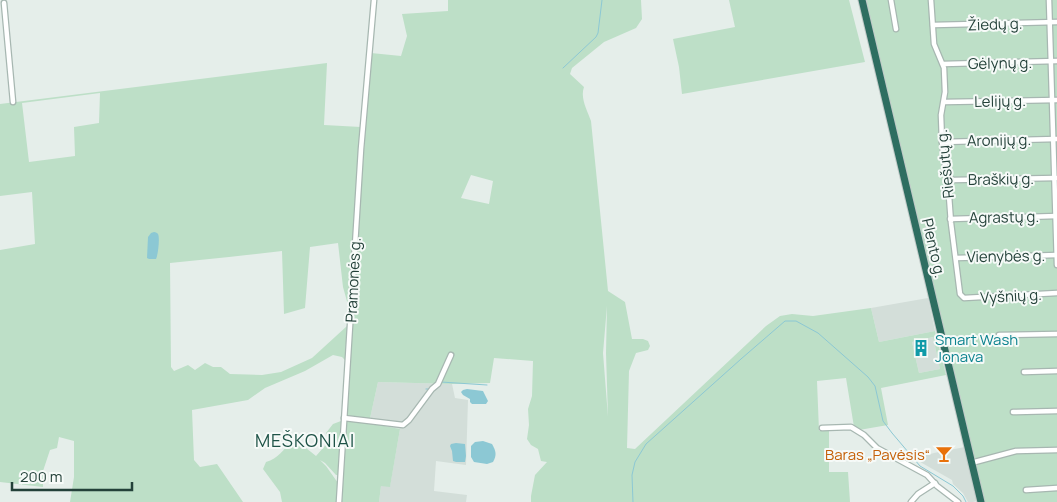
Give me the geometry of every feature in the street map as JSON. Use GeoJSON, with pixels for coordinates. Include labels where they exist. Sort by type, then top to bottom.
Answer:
{"type":"FeatureCollection","features":[{"type":"Feature","properties":{"kind":"highway","name":"Plento g."},"geometry":{"type":"LineString","coordinates":[[862,0],[980,502]]}},
{"type":"Feature","properties":{"kind":"street","name":"Pramonės g."},"geometry":{"type":"LineString","coordinates":[[340,502],[359,174],[374,0]]}},
{"type":"Feature","properties":{"kind":"street"},"geometry":{"type":"LineString","coordinates":[[891,0],[896,29]]}},
{"type":"Feature","properties":{"kind":"street","name":"Riešutų g."},"geometry":{"type":"LineString","coordinates":[[931,0],[934,44],[943,64],[945,78],[944,102],[941,115],[942,142],[960,294],[964,298]]}},
{"type":"Feature","properties":{"kind":"street"},"geometry":{"type":"LineString","coordinates":[[1049,0],[1050,61],[1054,100],[1057,265]]}},
{"type":"Feature","properties":{"kind":"street"},"geometry":{"type":"LineString","coordinates":[[4,3],[12,102]]}},
{"type":"Feature","properties":{"kind":"street","name":"Žiedų g."},"geometry":{"type":"LineString","coordinates":[[933,26],[1057,22]]}},
{"type":"Feature","properties":{"kind":"street","name":"Gėlynų g."},"geometry":{"type":"LineString","coordinates":[[943,64],[1057,61]]}},
{"type":"Feature","properties":{"kind":"street","name":"Lelijų g."},"geometry":{"type":"LineString","coordinates":[[944,102],[1054,100]]}},
{"type":"Feature","properties":{"kind":"street","name":"Aronijų g."},"geometry":{"type":"LineString","coordinates":[[942,142],[1055,139]]}},
{"type":"Feature","properties":{"kind":"street","name":"Braškių g."},"geometry":{"type":"LineString","coordinates":[[946,176],[954,180],[1056,178]]}},
{"type":"Feature","properties":{"kind":"street","name":"Agrastų g."},"geometry":{"type":"LineString","coordinates":[[950,218],[1056,216]]}},
{"type":"Feature","properties":{"kind":"street","name":"Vienybės g."},"geometry":{"type":"LineString","coordinates":[[956,258],[1057,255]]}},
{"type":"Feature","properties":{"kind":"street","name":"Vyšnių g."},"geometry":{"type":"LineString","coordinates":[[964,298],[1057,293]]}},
{"type":"Feature","properties":{"kind":"street"},"geometry":{"type":"LineString","coordinates":[[999,335],[1057,334]]}},
{"type":"Feature","properties":{"kind":"street"},"geometry":{"type":"LineString","coordinates":[[344,418],[403,424],[409,420],[432,389],[438,384],[451,355]]}},
{"type":"Feature","properties":{"kind":"street"},"geometry":{"type":"LineString","coordinates":[[1024,372],[1057,371]]}},
{"type":"Feature","properties":{"kind":"street"},"geometry":{"type":"LineString","coordinates":[[1013,412],[1057,411]]}},
{"type":"Feature","properties":{"kind":"street"},"geometry":{"type":"LineString","coordinates":[[822,428],[854,428],[877,448],[918,469],[958,502]]}},
{"type":"Feature","properties":{"kind":"street"},"geometry":{"type":"LineString","coordinates":[[971,463],[1016,451],[1057,450]]}},
{"type":"Feature","properties":{"kind":"street"},"geometry":{"type":"LineString","coordinates":[[911,502],[918,494],[935,483]]}},
{"type":"Feature","properties":{"kind":"street"},"geometry":{"type":"LineString","coordinates":[[1026,490],[1057,488]]}},
{"type":"Feature","properties":{"kind":"shaded area"},"geometry":{"type":"Polygon","coordinates":[[[928,298],[935,331],[879,342],[871,308],[928,298]]]}},
{"type":"Feature","properties":{"kind":"shaded area"},"geometry":{"type":"Polygon","coordinates":[[[933,337],[940,369],[919,373],[912,342],[933,337]]]}},
{"type":"Feature","properties":{"kind":"shaded area"},"geometry":{"type":"Polygon","coordinates":[[[378,382],[452,384],[455,398],[468,400],[466,465],[436,461],[434,491],[467,495],[466,502],[379,502],[381,486],[390,486],[400,429],[369,423],[378,382]]]}},
{"type":"Feature","properties":{"kind":"shaded area"},"geometry":{"type":"Polygon","coordinates":[[[965,447],[977,501],[973,502],[968,502],[963,493],[953,484],[952,480],[915,458],[965,447]]]}},
{"type":"Feature","properties":{"kind":"green space"},"geometry":{"type":"Polygon","coordinates":[[[448,0],[641,0],[642,19],[636,28],[604,42],[572,68],[570,74],[584,87],[583,100],[591,121],[608,291],[625,302],[632,339],[643,339],[648,341],[650,346],[648,350],[636,353],[629,371],[627,448],[635,449],[766,326],[780,316],[792,314],[813,316],[871,308],[879,342],[935,331],[946,375],[881,388],[888,425],[859,430],[854,427],[846,378],[817,381],[819,431],[829,431],[829,472],[848,472],[850,502],[531,502],[535,475],[547,462],[541,461],[538,449],[531,445],[527,439],[529,425],[528,409],[532,396],[533,361],[494,358],[490,383],[378,382],[369,423],[400,429],[390,487],[381,486],[379,502],[342,502],[354,289],[371,53],[401,56],[407,36],[402,14],[448,11],[448,0]],[[471,175],[461,198],[489,204],[493,181],[471,175]],[[607,306],[603,353],[608,417],[607,306]],[[933,337],[912,342],[919,373],[940,369],[933,337]]]}},
{"type":"Feature","properties":{"kind":"green space"},"geometry":{"type":"Polygon","coordinates":[[[729,0],[849,0],[865,62],[682,94],[673,39],[735,27],[729,0]]]}},
{"type":"Feature","properties":{"kind":"green space"},"geometry":{"type":"Polygon","coordinates":[[[866,0],[1057,0],[1057,502],[984,502],[866,0]]]}},
{"type":"Feature","properties":{"kind":"green space"},"geometry":{"type":"Polygon","coordinates":[[[327,63],[324,125],[361,127],[348,305],[343,287],[338,243],[310,247],[305,308],[284,314],[282,251],[170,263],[171,367],[174,371],[188,365],[195,370],[205,363],[213,367],[221,367],[230,374],[262,375],[281,372],[312,358],[347,326],[345,360],[342,357],[333,355],[305,371],[265,388],[248,400],[192,410],[194,460],[200,467],[217,464],[243,502],[70,502],[74,477],[74,441],[59,437],[57,448],[50,450],[43,471],[43,487],[0,482],[0,250],[35,244],[32,192],[0,196],[0,104],[327,63]],[[100,93],[22,103],[29,162],[75,156],[74,127],[99,123],[100,93]]]}},
{"type":"Feature","properties":{"kind":"green space"},"geometry":{"type":"Polygon","coordinates":[[[341,421],[338,475],[320,460],[338,483],[336,502],[282,502],[280,492],[263,469],[266,462],[277,456],[292,440],[296,440],[316,456],[331,439],[326,433],[333,424],[341,421]]]}},
{"type":"Feature","properties":{"kind":"water"},"geometry":{"type":"Polygon","coordinates":[[[154,232],[159,236],[157,254],[156,259],[149,259],[147,258],[148,237],[154,232]]]}},
{"type":"Feature","properties":{"kind":"water"},"geometry":{"type":"Polygon","coordinates":[[[467,389],[483,391],[488,401],[486,404],[472,404],[470,399],[461,392],[467,389]]]}},
{"type":"Feature","properties":{"kind":"water"},"geometry":{"type":"Polygon","coordinates":[[[483,441],[492,444],[496,453],[493,462],[487,464],[474,462],[471,457],[471,446],[475,442],[483,441]]]}},
{"type":"Feature","properties":{"kind":"water"},"geometry":{"type":"Polygon","coordinates":[[[456,443],[465,444],[465,462],[453,461],[450,446],[456,443]]]}},
{"type":"Feature","properties":{"kind":"waterway"},"geometry":{"type":"LineString","coordinates":[[563,68],[596,37],[602,0]]}},
{"type":"Feature","properties":{"kind":"waterway"},"geometry":{"type":"LineString","coordinates":[[633,502],[632,475],[635,462],[646,444],[785,321],[796,321],[818,333],[868,377],[875,386],[883,421],[892,433],[920,466],[953,486],[966,502]]}},
{"type":"Feature","properties":{"kind":"waterway"},"geometry":{"type":"LineString","coordinates":[[426,389],[429,389],[436,382]]}},
{"type":"Feature","properties":{"kind":"waterway"},"geometry":{"type":"LineString","coordinates":[[441,382],[487,385]]}},
{"type":"Feature","properties":{"kind":"place","name":"Smart Wash Jonava"},"geometry":{"type":"Point","coordinates":[921,348]}},
{"type":"Feature","properties":{"kind":"place","name":"Baras „Pavėsis“"},"geometry":{"type":"Point","coordinates":[944,454]}},
{"type":"Feature","properties":{"kind":"district","name":"MEŠKONIAI"},"geometry":{"type":"Point","coordinates":[305,440]}}]}
